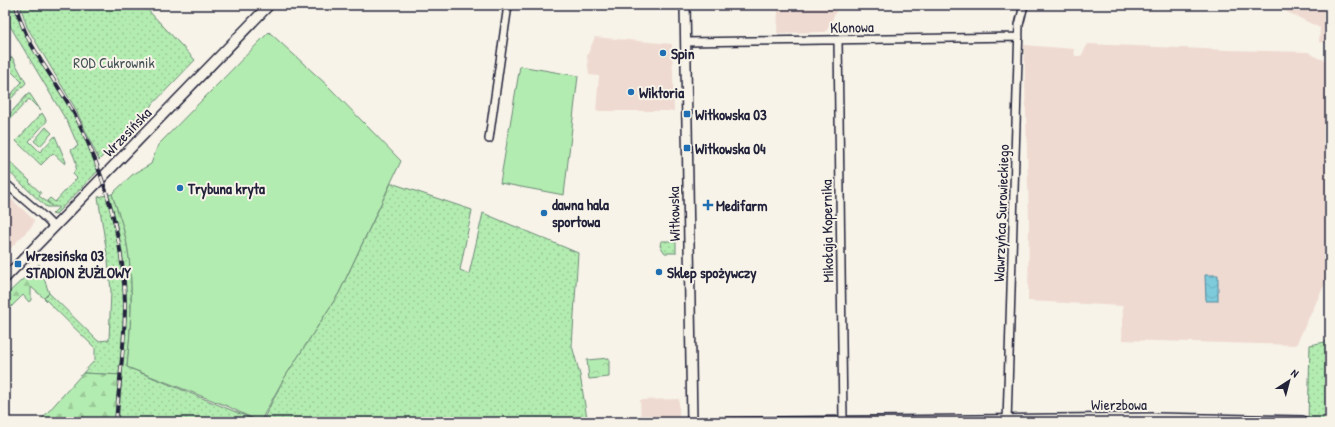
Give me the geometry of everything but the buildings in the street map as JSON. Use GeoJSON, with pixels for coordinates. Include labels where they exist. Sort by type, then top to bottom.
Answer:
{"type":"FeatureCollection","features":[{"type":"Feature","properties":{"kind":"street","name":"Wrzesińska"},"geometry":{"type":"LineString","coordinates":[[5,278],[269,5]]}},
{"type":"Feature","properties":{"kind":"street"},"geometry":{"type":"LineString","coordinates":[[489,139],[508,5]]}},
{"type":"Feature","properties":{"kind":"street","name":"Witkowska"},"geometry":{"type":"LineString","coordinates":[[685,5],[692,422]]}},
{"type":"Feature","properties":{"kind":"street","name":"Wawrzyńca Surowieckiego"},"geometry":{"type":"LineString","coordinates":[[1007,420],[1019,37],[1020,19],[1024,5]]}},
{"type":"Feature","properties":{"kind":"street","name":"Klonowa"},"geometry":{"type":"LineString","coordinates":[[686,42],[1019,37]]}},
{"type":"Feature","properties":{"kind":"street","name":"Mikołaja Kopernika"},"geometry":{"type":"LineString","coordinates":[[838,40],[843,420]]}},
{"type":"Feature","properties":{"kind":"street"},"geometry":{"type":"LineString","coordinates":[[5,182],[54,227]]}},
{"type":"Feature","properties":{"kind":"street","name":"Wierzbowa"},"geometry":{"type":"LineString","coordinates":[[696,422],[1007,420],[1156,417],[1302,421]]}},
{"type":"Feature","properties":{"kind":"shaded area"},"geometry":{"type":"Polygon","coordinates":[[[700,5],[747,5],[747,10],[700,10],[700,5]]]}},
{"type":"Feature","properties":{"kind":"shaded area"},"geometry":{"type":"Polygon","coordinates":[[[763,5],[839,5],[826,32],[777,33],[778,11],[763,5]]]}},
{"type":"Feature","properties":{"kind":"shaded area"},"geometry":{"type":"Polygon","coordinates":[[[1281,5],[1330,5],[1330,43],[1319,42],[1320,28],[1279,8],[1281,5]]]}},
{"type":"Feature","properties":{"kind":"shaded area"},"geometry":{"type":"Polygon","coordinates":[[[595,37],[672,44],[674,111],[596,111],[599,76],[589,75],[587,56],[595,37]]]}},
{"type":"Feature","properties":{"kind":"shaded area"},"geometry":{"type":"Polygon","coordinates":[[[1088,44],[1308,52],[1318,58],[1328,61],[1330,59],[1330,273],[1296,345],[1122,340],[1123,306],[1028,301],[1029,220],[1024,45],[1074,49],[1075,56],[1081,56],[1088,44]]]}},
{"type":"Feature","properties":{"kind":"shaded area"},"geometry":{"type":"Polygon","coordinates":[[[5,193],[34,220],[33,225],[5,254],[5,193]]]}},
{"type":"Feature","properties":{"kind":"shaded area"},"geometry":{"type":"Polygon","coordinates":[[[679,399],[679,422],[641,422],[640,400],[679,399]]]}},
{"type":"Feature","properties":{"kind":"green space"},"geometry":{"type":"Polygon","coordinates":[[[6,5],[16,5],[23,27],[40,58],[60,88],[77,118],[91,149],[98,171],[55,215],[52,214],[59,207],[46,207],[5,168],[5,157],[41,193],[39,196],[52,206],[47,201],[50,198],[55,202],[77,178],[73,174],[76,165],[71,150],[78,146],[69,125],[10,26],[6,5]]]}},
{"type":"Feature","properties":{"kind":"green space","name":"ROD Cukrownik"},"geometry":{"type":"Polygon","coordinates":[[[20,5],[151,5],[147,9],[195,60],[99,160],[75,108],[27,27],[20,5]]]}},
{"type":"Feature","properties":{"kind":"green space"},"geometry":{"type":"Polygon","coordinates":[[[269,32],[327,85],[401,161],[339,293],[283,380],[260,422],[227,406],[127,367],[131,317],[130,267],[124,230],[112,194],[132,175],[151,164],[158,145],[269,32]]]}},
{"type":"Feature","properties":{"kind":"green space"},"geometry":{"type":"Polygon","coordinates":[[[12,57],[26,83],[5,105],[5,101],[22,82],[8,68],[5,71],[5,62],[12,57]]]}},
{"type":"Feature","properties":{"kind":"green space"},"geometry":{"type":"Polygon","coordinates":[[[520,66],[578,76],[564,195],[500,183],[520,66]]]}},
{"type":"Feature","properties":{"kind":"green space"},"geometry":{"type":"Polygon","coordinates":[[[28,94],[30,94],[41,111],[29,99],[5,124],[5,119],[28,94]]]}},
{"type":"Feature","properties":{"kind":"green space"},"geometry":{"type":"Polygon","coordinates":[[[42,113],[47,121],[29,141],[40,152],[55,136],[66,162],[65,164],[53,153],[41,165],[16,141],[42,113]]]}},
{"type":"Feature","properties":{"kind":"green space"},"geometry":{"type":"Polygon","coordinates":[[[46,127],[52,133],[40,146],[34,141],[46,127]]]}},
{"type":"Feature","properties":{"kind":"green space"},"geometry":{"type":"Polygon","coordinates":[[[391,183],[472,210],[460,270],[469,274],[483,213],[578,253],[572,346],[580,375],[587,418],[586,422],[262,422],[283,380],[339,293],[391,183]]]}},
{"type":"Feature","properties":{"kind":"green space"},"geometry":{"type":"Polygon","coordinates":[[[112,194],[124,230],[130,267],[131,317],[127,367],[260,422],[118,422],[122,375],[83,373],[95,360],[95,348],[44,298],[49,293],[98,341],[109,340],[111,291],[108,260],[98,197],[112,194]]]}},
{"type":"Feature","properties":{"kind":"green space"},"geometry":{"type":"Polygon","coordinates":[[[661,241],[676,241],[676,253],[665,253],[660,246],[661,241]]]}},
{"type":"Feature","properties":{"kind":"green space"},"geometry":{"type":"Polygon","coordinates":[[[39,264],[49,293],[44,298],[31,287],[31,300],[29,302],[23,295],[5,313],[5,296],[39,264]]]}},
{"type":"Feature","properties":{"kind":"green space"},"geometry":{"type":"Polygon","coordinates":[[[1330,341],[1330,422],[1308,422],[1310,345],[1330,341]]]}},
{"type":"Feature","properties":{"kind":"green space"},"geometry":{"type":"Polygon","coordinates":[[[609,358],[609,377],[589,379],[587,360],[609,358]]]}},
{"type":"Feature","properties":{"kind":"green space"},"geometry":{"type":"Polygon","coordinates":[[[83,373],[122,375],[118,422],[39,422],[83,373]]]}},
{"type":"Feature","properties":{"kind":"water"},"geometry":{"type":"Polygon","coordinates":[[[1205,275],[1218,275],[1218,301],[1206,301],[1205,275]]]}},
{"type":"Feature","properties":{"kind":"railway"},"geometry":{"type":"LineString","coordinates":[[16,5],[28,37],[80,125],[98,168],[112,212],[121,258],[125,304],[123,348],[116,422]]}},
{"type":"Feature","properties":{"kind":"place","name":"Spin"},"geometry":{"type":"Point","coordinates":[663,53]}},
{"type":"Feature","properties":{"kind":"place","name":"Wiktoria"},"geometry":{"type":"Point","coordinates":[631,92]}},
{"type":"Feature","properties":{"kind":"place","name":"Witkowska 03"},"geometry":{"type":"Point","coordinates":[687,114]}},
{"type":"Feature","properties":{"kind":"place","name":"Witkowska 04"},"geometry":{"type":"Point","coordinates":[687,148]}},
{"type":"Feature","properties":{"kind":"place","name":"Trybuna kryta"},"geometry":{"type":"Point","coordinates":[180,188]}},
{"type":"Feature","properties":{"kind":"place","name":"Medifarm"},"geometry":{"type":"Point","coordinates":[708,205]}},
{"type":"Feature","properties":{"kind":"place","name":"dawna hala sportowa"},"geometry":{"type":"Point","coordinates":[544,213]}},
{"type":"Feature","properties":{"kind":"place","name":"Wrzesińska 03 STADION ŻUŻLOWY"},"geometry":{"type":"Point","coordinates":[18,264]}},
{"type":"Feature","properties":{"kind":"place","name":"Sklep spożywczy"},"geometry":{"type":"Point","coordinates":[659,272]}}]}
